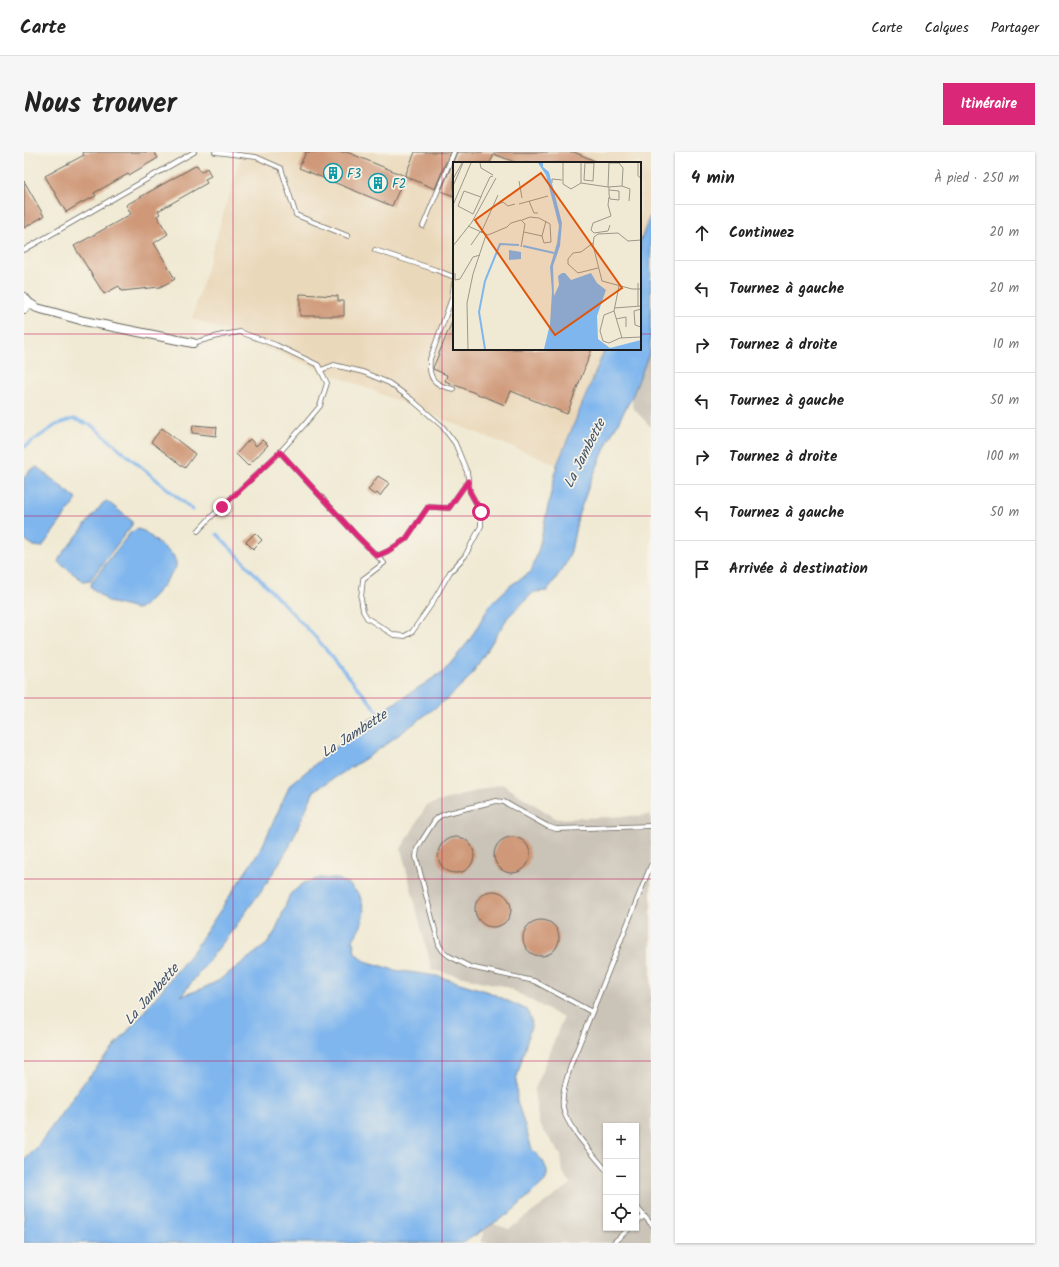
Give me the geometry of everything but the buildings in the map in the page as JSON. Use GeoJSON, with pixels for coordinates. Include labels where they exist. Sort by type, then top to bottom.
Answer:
{"type":"FeatureCollection","features":[{"type":"Feature","properties":{"kind":"street"},"geometry":{"type":"LineString","coordinates":[[26,303],[37,308],[84,320],[193,343]]}},
{"type":"Feature","properties":{"kind":"lane"},"geometry":{"type":"LineString","coordinates":[[24,250],[194,152]]}},
{"type":"Feature","properties":{"kind":"lane"},"geometry":{"type":"LineString","coordinates":[[215,152],[256,157],[281,168],[296,215],[348,236]]}},
{"type":"Feature","properties":{"kind":"lane"},"geometry":{"type":"LineString","coordinates":[[423,226],[454,152]]}},
{"type":"Feature","properties":{"kind":"lane"},"geometry":{"type":"LineString","coordinates":[[375,250],[453,277]]}},
{"type":"Feature","properties":{"kind":"lane"},"geometry":{"type":"LineString","coordinates":[[453,290],[452,298],[430,359],[429,370],[431,378],[436,382],[443,387],[453,389]]}},
{"type":"Feature","properties":{"kind":"lane"},"geometry":{"type":"LineString","coordinates":[[193,343],[240,332],[276,345],[318,364],[327,383],[320,406],[280,452],[198,531]]}},
{"type":"Feature","properties":{"kind":"lane"},"geometry":{"type":"LineString","coordinates":[[280,452],[357,536],[384,563],[363,580],[361,598],[363,611],[367,618],[394,635],[405,636],[412,632],[450,572],[465,556],[481,526],[481,512],[470,492],[467,472],[455,443],[442,426],[411,399],[389,383],[363,372],[334,365],[320,370]]}},
{"type":"Feature","properties":{"kind":"lane"},"geometry":{"type":"LineString","coordinates":[[377,556],[388,551],[406,539],[428,507],[449,508],[468,481]]}},
{"type":"Feature","properties":{"kind":"lane"},"geometry":{"type":"LineString","coordinates":[[592,1012],[534,981],[470,967],[449,956],[443,951],[439,945],[416,857],[417,849],[435,820],[440,816],[496,801],[504,802],[547,826],[556,829],[651,826]]}},
{"type":"Feature","properties":{"kind":"lane"},"geometry":{"type":"LineString","coordinates":[[603,1166],[571,1126],[563,1107],[564,1091],[572,1062],[651,865]]}},
{"type":"Feature","properties":{"kind":"lane"},"geometry":{"type":"LineString","coordinates":[[639,1210],[651,1224]]}},
{"type":"Feature","properties":{"kind":"lane"},"geometry":{"type":"LineString","coordinates":[[639,1220],[644,1216]]}},
{"type":"Feature","properties":{"kind":"lane"},"geometry":{"type":"LineString","coordinates":[[613,1243],[627,1231]]}},
{"type":"Feature","properties":{"kind":"shaded area"},"geometry":{"type":"Polygon","coordinates":[[[242,152],[651,152],[651,213],[641,239],[641,162],[453,162],[453,350],[605,350],[557,465],[192,318],[242,152]]]}},
{"type":"Feature","properties":{"kind":"shaded area"},"geometry":{"type":"Polygon","coordinates":[[[651,348],[651,427],[632,407],[632,397],[651,348]]]}},
{"type":"Feature","properties":{"kind":"shaded area"},"geometry":{"type":"Polygon","coordinates":[[[502,784],[557,819],[651,815],[651,1243],[481,1243],[487,1222],[509,1229],[571,1184],[563,1174],[561,1155],[539,1124],[534,1091],[563,1018],[507,987],[432,970],[401,849],[427,805],[502,784]]]}},
{"type":"Feature","properties":{"kind":"water","name":"La Jambette"},"geometry":{"type":"Polygon","coordinates":[[[651,213],[650,351],[632,397],[609,439],[590,483],[578,516],[571,551],[565,565],[547,591],[534,592],[508,617],[470,677],[447,699],[374,753],[314,791],[289,847],[266,884],[235,927],[181,996],[199,990],[218,981],[267,944],[276,930],[290,894],[304,883],[320,878],[338,879],[350,885],[360,896],[364,911],[361,926],[353,940],[355,953],[365,961],[394,970],[437,976],[489,992],[527,1010],[532,1023],[516,1080],[517,1101],[532,1149],[543,1161],[547,1170],[545,1181],[511,1212],[463,1243],[24,1243],[24,1161],[37,1147],[85,1081],[194,950],[262,847],[290,785],[366,722],[444,671],[469,641],[490,605],[511,585],[531,572],[539,548],[557,465],[605,350],[641,350],[641,239],[651,213]]]}},
{"type":"Feature","properties":{"kind":"water"},"geometry":{"type":"Polygon","coordinates":[[[37,467],[77,499],[42,547],[34,546],[24,539],[24,478],[30,470],[37,467]]]}},
{"type":"Feature","properties":{"kind":"water"},"geometry":{"type":"Polygon","coordinates":[[[107,501],[132,521],[132,525],[90,580],[83,581],[58,562],[60,557],[103,503],[107,501]]]}},
{"type":"Feature","properties":{"kind":"water"},"geometry":{"type":"Polygon","coordinates":[[[137,529],[144,531],[173,555],[176,562],[176,567],[161,588],[143,607],[136,609],[109,602],[91,587],[92,581],[130,533],[137,529]]]}},
{"type":"Feature","properties":{"kind":"waterway"},"geometry":{"type":"LineString","coordinates":[[24,447],[56,425],[74,419],[91,425],[193,510]]}},
{"type":"Feature","properties":{"kind":"waterway","name":"La Jambette"},"geometry":{"type":"LineString","coordinates":[[217,534],[318,640],[381,715]]}},
{"type":"Feature","properties":{"kind":"place","name":"F3"},"geometry":{"type":"Point","coordinates":[333,173]}},
{"type":"Feature","properties":{"kind":"place","name":"F2"},"geometry":{"type":"Point","coordinates":[378,183]}},
{"type":"Feature","properties":{"kind":"route"},"geometry":{"type":"LineString","coordinates":[[222,507],[280,452],[377,556],[388,551],[406,539],[428,507],[449,508],[468,481],[470,492],[481,512]]}}]}
